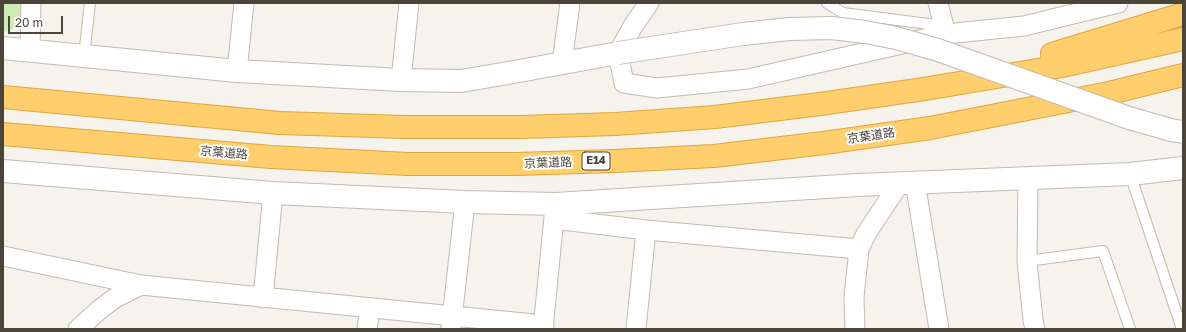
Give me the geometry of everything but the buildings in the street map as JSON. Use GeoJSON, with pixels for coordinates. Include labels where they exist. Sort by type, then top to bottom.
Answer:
{"type":"FeatureCollection","features":[{"type":"Feature","properties":{"kind":"highway"},"geometry":{"type":"LineString","coordinates":[[924,89],[1067,50],[1183,14]]}},
{"type":"Feature","properties":{"kind":"highway"},"geometry":{"type":"LineString","coordinates":[[3,97],[280,123],[405,127],[521,127],[616,124],[714,117],[924,89],[1062,66],[1183,39]]}},
{"type":"Feature","properties":{"kind":"highway","name":"京葉道路"},"geometry":{"type":"LineString","coordinates":[[3,134],[272,157],[408,164],[516,164],[714,156],[824,143],[930,128],[1109,93],[1183,75]]}},
{"type":"Feature","properties":{"kind":"street"},"geometry":{"type":"LineString","coordinates":[[30,50],[32,3]]}},
{"type":"Feature","properties":{"kind":"street"},"geometry":{"type":"LineString","coordinates":[[237,71],[244,3]]}},
{"type":"Feature","properties":{"kind":"street"},"geometry":{"type":"LineString","coordinates":[[401,80],[409,3]]}},
{"type":"Feature","properties":{"kind":"street"},"geometry":{"type":"LineString","coordinates":[[562,63],[570,3]]}},
{"type":"Feature","properties":{"kind":"street"},"geometry":{"type":"LineString","coordinates":[[649,3],[632,26],[618,53],[624,83],[657,88],[748,79],[945,30],[1024,26],[1118,3]]}},
{"type":"Feature","properties":{"kind":"street"},"geometry":{"type":"LineString","coordinates":[[938,3],[945,30]]}},
{"type":"Feature","properties":{"kind":"street"},"geometry":{"type":"LineString","coordinates":[[3,48],[237,71],[401,80],[461,81],[618,53],[743,34],[789,29],[832,28],[896,38],[938,50],[1129,118],[1183,132]]}},
{"type":"Feature","properties":{"kind":"street"},"geometry":{"type":"LineString","coordinates":[[555,211],[796,188],[1130,174],[1183,168]]}},
{"type":"Feature","properties":{"kind":"street"},"geometry":{"type":"LineString","coordinates":[[3,171],[273,193],[465,202],[555,211],[646,230],[858,249]]}},
{"type":"Feature","properties":{"kind":"street"},"geometry":{"type":"LineString","coordinates":[[1028,178],[1028,261],[1035,329]]}},
{"type":"Feature","properties":{"kind":"street"},"geometry":{"type":"LineString","coordinates":[[855,329],[854,297],[858,249],[866,234],[907,183]]}},
{"type":"Feature","properties":{"kind":"street"},"geometry":{"type":"LineString","coordinates":[[907,183],[938,329]]}},
{"type":"Feature","properties":{"kind":"street"},"geometry":{"type":"LineString","coordinates":[[263,298],[273,193]]}},
{"type":"Feature","properties":{"kind":"street"},"geometry":{"type":"LineString","coordinates":[[452,323],[465,202]]}},
{"type":"Feature","properties":{"kind":"street"},"geometry":{"type":"LineString","coordinates":[[3,256],[141,285],[370,308],[452,323],[543,327],[555,211]]}},
{"type":"Feature","properties":{"kind":"street"},"geometry":{"type":"LineString","coordinates":[[636,329],[646,230]]}},
{"type":"Feature","properties":{"kind":"street"},"geometry":{"type":"LineString","coordinates":[[78,329],[115,298],[141,285]]}},
{"type":"Feature","properties":{"kind":"street"},"geometry":{"type":"LineString","coordinates":[[368,329],[370,308]]}},
{"type":"Feature","properties":{"kind":"lane"},"geometry":{"type":"LineString","coordinates":[[84,56],[90,3]]}},
{"type":"Feature","properties":{"kind":"lane"},"geometry":{"type":"LineString","coordinates":[[827,3],[843,13],[945,30]]}},
{"type":"Feature","properties":{"kind":"lane"},"geometry":{"type":"LineString","coordinates":[[1130,174],[1182,329]]}},
{"type":"Feature","properties":{"kind":"lane"},"geometry":{"type":"LineString","coordinates":[[1028,261],[1103,251],[1130,329]]}},
{"type":"Feature","properties":{"kind":"green space"},"geometry":{"type":"Polygon","coordinates":[[[3,3],[28,3],[28,17],[9,32],[3,31],[3,3]]]}}]}
